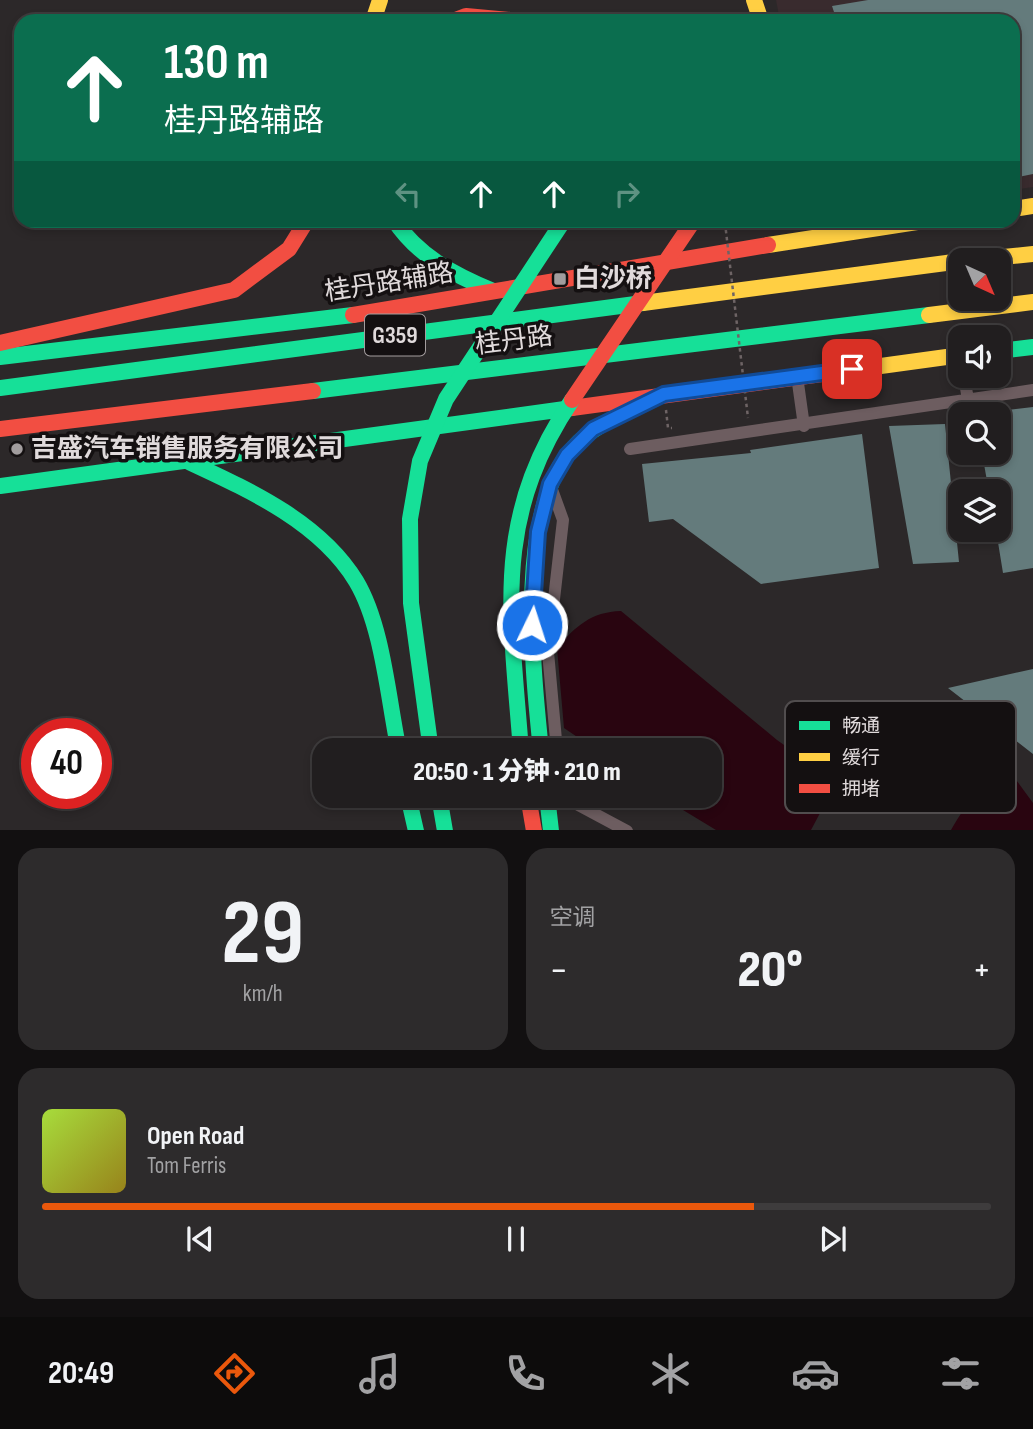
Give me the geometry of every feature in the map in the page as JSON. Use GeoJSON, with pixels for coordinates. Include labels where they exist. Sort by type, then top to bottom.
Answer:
{"type":"FeatureCollection","features":[{"type":"Feature","properties":{"kind":"main road"},"geometry":{"type":"LineString","coordinates":[[0,343],[234,290],[289,249],[302,228]]}},
{"type":"Feature","properties":{"kind":"main road"},"geometry":{"type":"LineString","coordinates":[[402,228],[432,260],[458,278],[494,291]]}},
{"type":"Feature","properties":{"kind":"main road"},"geometry":{"type":"LineString","coordinates":[[429,738],[411,603],[410,519],[420,461],[446,399],[559,228]]}},
{"type":"Feature","properties":{"kind":"main road"},"geometry":{"type":"LineString","coordinates":[[520,738],[510,600],[513,541],[526,486],[553,428],[689,228]]}},
{"type":"Feature","properties":{"kind":"main road","name":"桂丹路辅路"},"geometry":{"type":"LineString","coordinates":[[0,357],[350,315],[877,228]]}},
{"type":"Feature","properties":{"kind":"main road","name":"桂丹路"},"geometry":{"type":"LineString","coordinates":[[1012,256],[1033,254]]}},
{"type":"Feature","properties":{"kind":"main road","name":"桂丹路"},"geometry":{"type":"LineString","coordinates":[[0,388],[948,263]]}},
{"type":"Feature","properties":{"kind":"main road","name":"桂丹路"},"geometry":{"type":"LineString","coordinates":[[0,429],[1033,302]]}},
{"type":"Feature","properties":{"kind":"main road"},"geometry":{"type":"LineString","coordinates":[[1011,350],[1033,347]]}},
{"type":"Feature","properties":{"kind":"main road"},"geometry":{"type":"LineString","coordinates":[[0,486],[948,357]]}},
{"type":"Feature","properties":{"kind":"main road"},"geometry":{"type":"LineString","coordinates":[[540,738],[532,625],[538,532],[550,484],[567,455],[593,429],[664,394]]}},
{"type":"Feature","properties":{"kind":"main road"},"geometry":{"type":"LineString","coordinates":[[189,462],[260,497],[301,525],[345,566],[368,606],[396,738]]}},
{"type":"Feature","properties":{"kind":"main road"},"geometry":{"type":"LineString","coordinates":[[411,808],[416,830]]}},
{"type":"Feature","properties":{"kind":"main road"},"geometry":{"type":"LineString","coordinates":[[441,808],[445,830]]}},
{"type":"Feature","properties":{"kind":"main road"},"geometry":{"type":"LineString","coordinates":[[530,808],[534,830]]}},
{"type":"Feature","properties":{"kind":"main road"},"geometry":{"type":"LineString","coordinates":[[548,808],[551,830]]}},
{"type":"Feature","properties":{"kind":"street"},"geometry":{"type":"LineString","coordinates":[[797,376],[804,426]]}},
{"type":"Feature","properties":{"kind":"street"},"geometry":{"type":"LineString","coordinates":[[966,388],[968,400]]}},
{"type":"Feature","properties":{"kind":"street"},"geometry":{"type":"LineString","coordinates":[[630,449],[804,426],[1033,390]]}},
{"type":"Feature","properties":{"kind":"street"},"geometry":{"type":"LineString","coordinates":[[550,484],[563,520],[548,652],[556,738]]}},
{"type":"Feature","properties":{"kind":"street"},"geometry":{"type":"LineString","coordinates":[[584,808],[625,830]]}},
{"type":"Feature","properties":{"kind":"path"},"geometry":{"type":"LineString","coordinates":[[727,228],[748,418]]}},
{"type":"Feature","properties":{"kind":"shaded area"},"geometry":{"type":"Polygon","coordinates":[[[776,0],[1033,0],[1033,187],[1020,189],[1020,14],[779,14],[776,0]]]}},
{"type":"Feature","properties":{"kind":"shaded area"},"geometry":{"type":"Polygon","coordinates":[[[621,611],[785,746],[785,813],[820,813],[811,830],[716,830],[680,808],[722,808],[722,738],[579,738],[564,728],[557,648],[585,622],[601,614],[621,611]]]}},
{"type":"Feature","properties":{"kind":"shaded area"},"geometry":{"type":"Polygon","coordinates":[[[1016,780],[1033,803],[1033,830],[951,830],[962,813],[1016,813],[1016,780]]]}},
{"type":"Feature","properties":{"kind":"building"},"geometry":{"type":"Polygon","coordinates":[[[868,0],[1033,0],[1033,174],[1020,177],[1020,14],[835,14],[832,6],[868,0]]]}},
{"type":"Feature","properties":{"kind":"building"},"geometry":{"type":"Polygon","coordinates":[[[1033,407],[1033,568],[1003,573],[998,542],[1011,542],[1011,479],[987,479],[984,465],[1011,465],[1011,410],[1033,407]]]}},
{"type":"Feature","properties":{"kind":"building"},"geometry":{"type":"Polygon","coordinates":[[[945,424],[951,479],[948,479],[948,542],[957,542],[959,562],[913,564],[889,426],[945,424]]]}},
{"type":"Feature","properties":{"kind":"building"},"geometry":{"type":"Polygon","coordinates":[[[862,434],[879,568],[761,584],[673,519],[649,522],[642,464],[751,453],[750,450],[862,434]]]}},
{"type":"Feature","properties":{"kind":"building"},"geometry":{"type":"Polygon","coordinates":[[[1033,669],[1033,754],[1016,741],[1016,701],[965,701],[948,688],[1033,669]]]}},
{"type":"Feature","properties":{"kind":"traffic: fast"},"geometry":{"type":"LineString","coordinates":[[400,228],[414,244],[438,263],[493,291]]}},
{"type":"Feature","properties":{"kind":"traffic: fast"},"geometry":{"type":"LineString","coordinates":[[429,738],[411,603],[410,519],[420,461],[446,399],[559,228]]}},
{"type":"Feature","properties":{"kind":"traffic: fast"},"geometry":{"type":"LineString","coordinates":[[0,388],[643,303]]}},
{"type":"Feature","properties":{"kind":"traffic: fast"},"geometry":{"type":"LineString","coordinates":[[0,357],[353,315]]}},
{"type":"Feature","properties":{"kind":"traffic: fast"},"geometry":{"type":"LineString","coordinates":[[313,391],[929,315]]}},
{"type":"Feature","properties":{"kind":"traffic: fast"},"geometry":{"type":"LineString","coordinates":[[1011,350],[1033,347]]}},
{"type":"Feature","properties":{"kind":"traffic: fast"},"geometry":{"type":"LineString","coordinates":[[520,738],[511,612],[512,570],[518,528],[528,486],[546,444],[572,400]]}},
{"type":"Feature","properties":{"kind":"traffic: fast"},"geometry":{"type":"LineString","coordinates":[[540,738],[534,679],[532,594],[535,551],[542,511],[555,476],[573,448],[599,426],[650,401]]}},
{"type":"Feature","properties":{"kind":"traffic: fast"},"geometry":{"type":"LineString","coordinates":[[0,486],[572,408]]}},
{"type":"Feature","properties":{"kind":"traffic: fast"},"geometry":{"type":"LineString","coordinates":[[189,462],[282,510],[323,541],[341,560],[356,581],[373,619],[384,663],[397,738]]}},
{"type":"Feature","properties":{"kind":"traffic: fast"},"geometry":{"type":"LineString","coordinates":[[411,808],[416,830]]}},
{"type":"Feature","properties":{"kind":"traffic: fast"},"geometry":{"type":"LineString","coordinates":[[441,808],[445,830]]}},
{"type":"Feature","properties":{"kind":"traffic: fast"},"geometry":{"type":"LineString","coordinates":[[548,808],[551,830]]}},
{"type":"Feature","properties":{"kind":"traffic: slow"},"geometry":{"type":"LineString","coordinates":[[375,14],[380,0]]}},
{"type":"Feature","properties":{"kind":"traffic: slow"},"geometry":{"type":"LineString","coordinates":[[754,0],[759,14]]}},
{"type":"Feature","properties":{"kind":"traffic: slow"},"geometry":{"type":"LineString","coordinates":[[1020,208],[1033,206]]}},
{"type":"Feature","properties":{"kind":"traffic: slow"},"geometry":{"type":"LineString","coordinates":[[768,245],[878,228]]}},
{"type":"Feature","properties":{"kind":"traffic: slow"},"geometry":{"type":"LineString","coordinates":[[1012,256],[1033,254]]}},
{"type":"Feature","properties":{"kind":"traffic: slow"},"geometry":{"type":"LineString","coordinates":[[643,303],[948,263]]}},
{"type":"Feature","properties":{"kind":"traffic: slow"},"geometry":{"type":"LineString","coordinates":[[929,315],[1033,302]]}},
{"type":"Feature","properties":{"kind":"traffic: slow"},"geometry":{"type":"LineString","coordinates":[[837,372],[948,357]]}},
{"type":"Feature","properties":{"kind":"traffic: jam"},"geometry":{"type":"LineString","coordinates":[[0,343],[234,290],[289,249],[302,228]]}},
{"type":"Feature","properties":{"kind":"traffic: jam"},"geometry":{"type":"LineString","coordinates":[[572,400],[689,228]]}},
{"type":"Feature","properties":{"kind":"traffic: jam"},"geometry":{"type":"LineString","coordinates":[[353,315],[768,245]]}},
{"type":"Feature","properties":{"kind":"traffic: jam"},"geometry":{"type":"LineString","coordinates":[[572,408],[837,372]]}},
{"type":"Feature","properties":{"kind":"traffic: jam"},"geometry":{"type":"LineString","coordinates":[[0,429],[313,391]]}},
{"type":"Feature","properties":{"kind":"traffic: jam"},"geometry":{"type":"LineString","coordinates":[[530,808],[534,830]]}},
{"type":"Feature","properties":{"kind":"place","name":"白沙桥"},"geometry":{"type":"Point","coordinates":[560,279]}},
{"type":"Feature","properties":{"kind":"place","name":"吉盛汽车销售服务有限公司"},"geometry":{"type":"Point","coordinates":[17,449]}},
{"type":"Feature","properties":{"kind":"route"},"geometry":{"type":"LineString","coordinates":[[532,625],[538,532],[550,484],[567,455],[593,429],[664,394],[852,369]]}}]}
